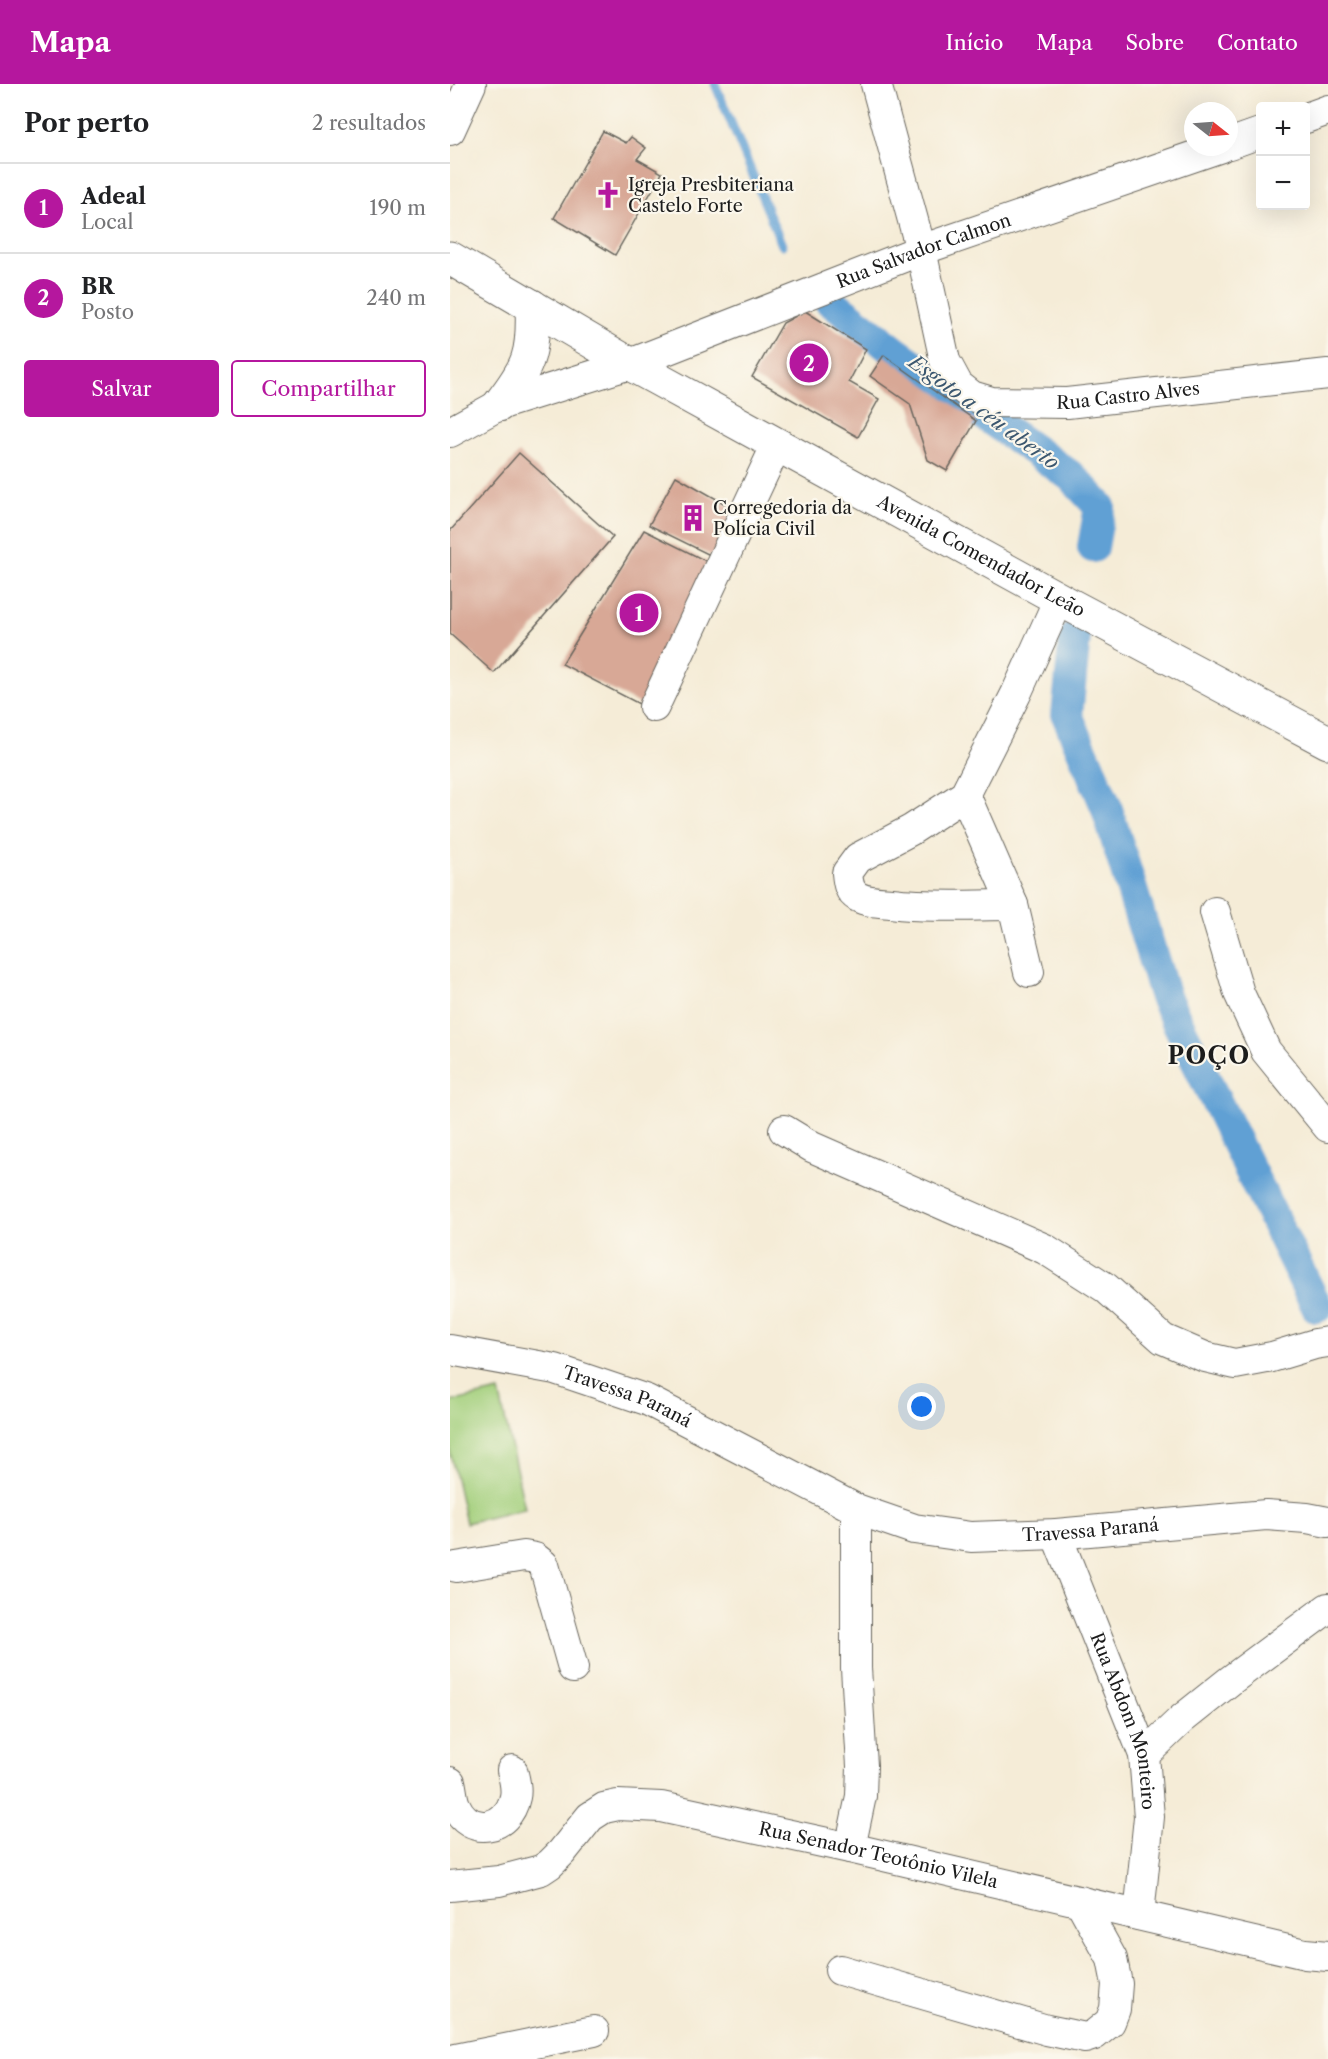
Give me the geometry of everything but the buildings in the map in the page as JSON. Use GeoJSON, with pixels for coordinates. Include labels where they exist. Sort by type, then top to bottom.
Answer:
{"type":"FeatureCollection","features":[{"type":"Feature","properties":{"kind":"main road","name":"Avenida Comendador Leão"},"geometry":{"type":"LineString","coordinates":[[450,258],[630,364],[1328,742]]}},
{"type":"Feature","properties":{"kind":"main road"},"geometry":{"type":"LineString","coordinates":[[499,405],[517,381],[529,358],[533,332],[532,306]]}},
{"type":"Feature","properties":{"kind":"street"},"geometry":{"type":"LineString","coordinates":[[450,130],[471,84]]}},
{"type":"Feature","properties":{"kind":"street","name":"Rua Castro Alves"},"geometry":{"type":"LineString","coordinates":[[876,84],[921,250],[945,361],[958,385],[972,396],[992,402],[1067,404],[1328,374]]}},
{"type":"Feature","properties":{"kind":"street"},"geometry":{"type":"LineString","coordinates":[[1310,116],[1328,110]]}},
{"type":"Feature","properties":{"kind":"street"},"geometry":{"type":"LineString","coordinates":[[1238,141],[1256,135]]}},
{"type":"Feature","properties":{"kind":"street","name":"Rua Salvador Calmon"},"geometry":{"type":"LineString","coordinates":[[450,432],[499,405],[630,364],[921,250],[1195,156]]}},
{"type":"Feature","properties":{"kind":"street"},"geometry":{"type":"LineString","coordinates":[[654,707],[777,444]]}},
{"type":"Feature","properties":{"kind":"street"},"geometry":{"type":"LineString","coordinates":[[1013,905],[906,905],[878,902],[859,898],[848,886],[847,873],[858,858],[911,830],[965,795],[1016,694],[1059,598]]}},
{"type":"Feature","properties":{"kind":"street"},"geometry":{"type":"LineString","coordinates":[[965,795],[1013,905],[1029,972]]}},
{"type":"Feature","properties":{"kind":"street"},"geometry":{"type":"LineString","coordinates":[[1215,912],[1239,993],[1266,1050],[1328,1126]]}},
{"type":"Feature","properties":{"kind":"street"},"geometry":{"type":"LineString","coordinates":[[784,1130],[812,1147],[1045,1249],[1106,1288],[1163,1338],[1205,1357],[1235,1364],[1272,1358],[1328,1342]]}},
{"type":"Feature","properties":{"kind":"street","name":"Travessa Paraná"},"geometry":{"type":"LineString","coordinates":[[450,1350],[555,1369],[647,1400],[856,1509],[914,1529],[971,1537],[1056,1534],[1266,1515],[1328,1522]]}},
{"type":"Feature","properties":{"kind":"street"},"geometry":{"type":"LineString","coordinates":[[850,1848],[861,1796],[862,1766],[856,1668],[856,1509]]}},
{"type":"Feature","properties":{"kind":"street","name":"Rua Abdom Monteiro"},"geometry":{"type":"LineString","coordinates":[[1056,1534],[1144,1755],[1149,1817],[1139,1915]]}},
{"type":"Feature","properties":{"kind":"street"},"geometry":{"type":"LineString","coordinates":[[456,1567],[524,1556],[535,1558],[544,1565],[573,1668]]}},
{"type":"Feature","properties":{"kind":"street"},"geometry":{"type":"LineString","coordinates":[[1144,1755],[1182,1719],[1328,1608]]}},
{"type":"Feature","properties":{"kind":"street"},"geometry":{"type":"LineString","coordinates":[[450,1782],[455,1804],[462,1816],[480,1827],[489,1827],[500,1822],[511,1809],[516,1796],[512,1770]]}},
{"type":"Feature","properties":{"kind":"street","name":"Rua Senador Teotônio Vilela"},"geometry":{"type":"LineString","coordinates":[[450,1886],[499,1881],[542,1870],[556,1858],[590,1817],[604,1808],[618,1805],[661,1807],[850,1848],[1305,1954],[1328,1956]]}},
{"type":"Feature","properties":{"kind":"street"},"geometry":{"type":"LineString","coordinates":[[840,1970],[1047,2030],[1084,2038],[1101,2031],[1110,2022],[1115,2009],[1117,1984],[1112,1959],[1080,1901]]}},
{"type":"Feature","properties":{"kind":"street"},"geometry":{"type":"LineString","coordinates":[[456,2059],[594,2031]]}},
{"type":"Feature","properties":{"kind":"green space"},"geometry":{"type":"Polygon","coordinates":[[[499,1391],[525,1509],[466,1523],[450,1452],[450,1402],[499,1391]]]}},
{"type":"Feature","properties":{"kind":"waterway"},"geometry":{"type":"LineString","coordinates":[[715,84],[782,245]]}},
{"type":"Feature","properties":{"kind":"waterway","name":"Esgoto a céu aberto"},"geometry":{"type":"LineString","coordinates":[[829,300],[897,353],[1072,477],[1100,507],[1093,547]]}},
{"type":"Feature","properties":{"kind":"waterway"},"geometry":{"type":"LineString","coordinates":[[1075,636],[1067,715],[1106,806],[1165,997],[1317,1307]]}},
{"type":"Feature","properties":{"kind":"place","name":"Igreja Presbiteriana Castelo Forte"},"geometry":{"type":"Point","coordinates":[608,195]}},
{"type":"Feature","properties":{"kind":"place","name":"BR"},"geometry":{"type":"Point","coordinates":[809,363]}},
{"type":"Feature","properties":{"kind":"place","name":"Corregedoria da Polícia Civil"},"geometry":{"type":"Point","coordinates":[693,518]}},
{"type":"Feature","properties":{"kind":"place","name":"Adeal"},"geometry":{"type":"Point","coordinates":[639,613]}},
{"type":"Feature","properties":{"kind":"district","name":"POÇO"},"geometry":{"type":"Point","coordinates":[1209,1056]}}]}
